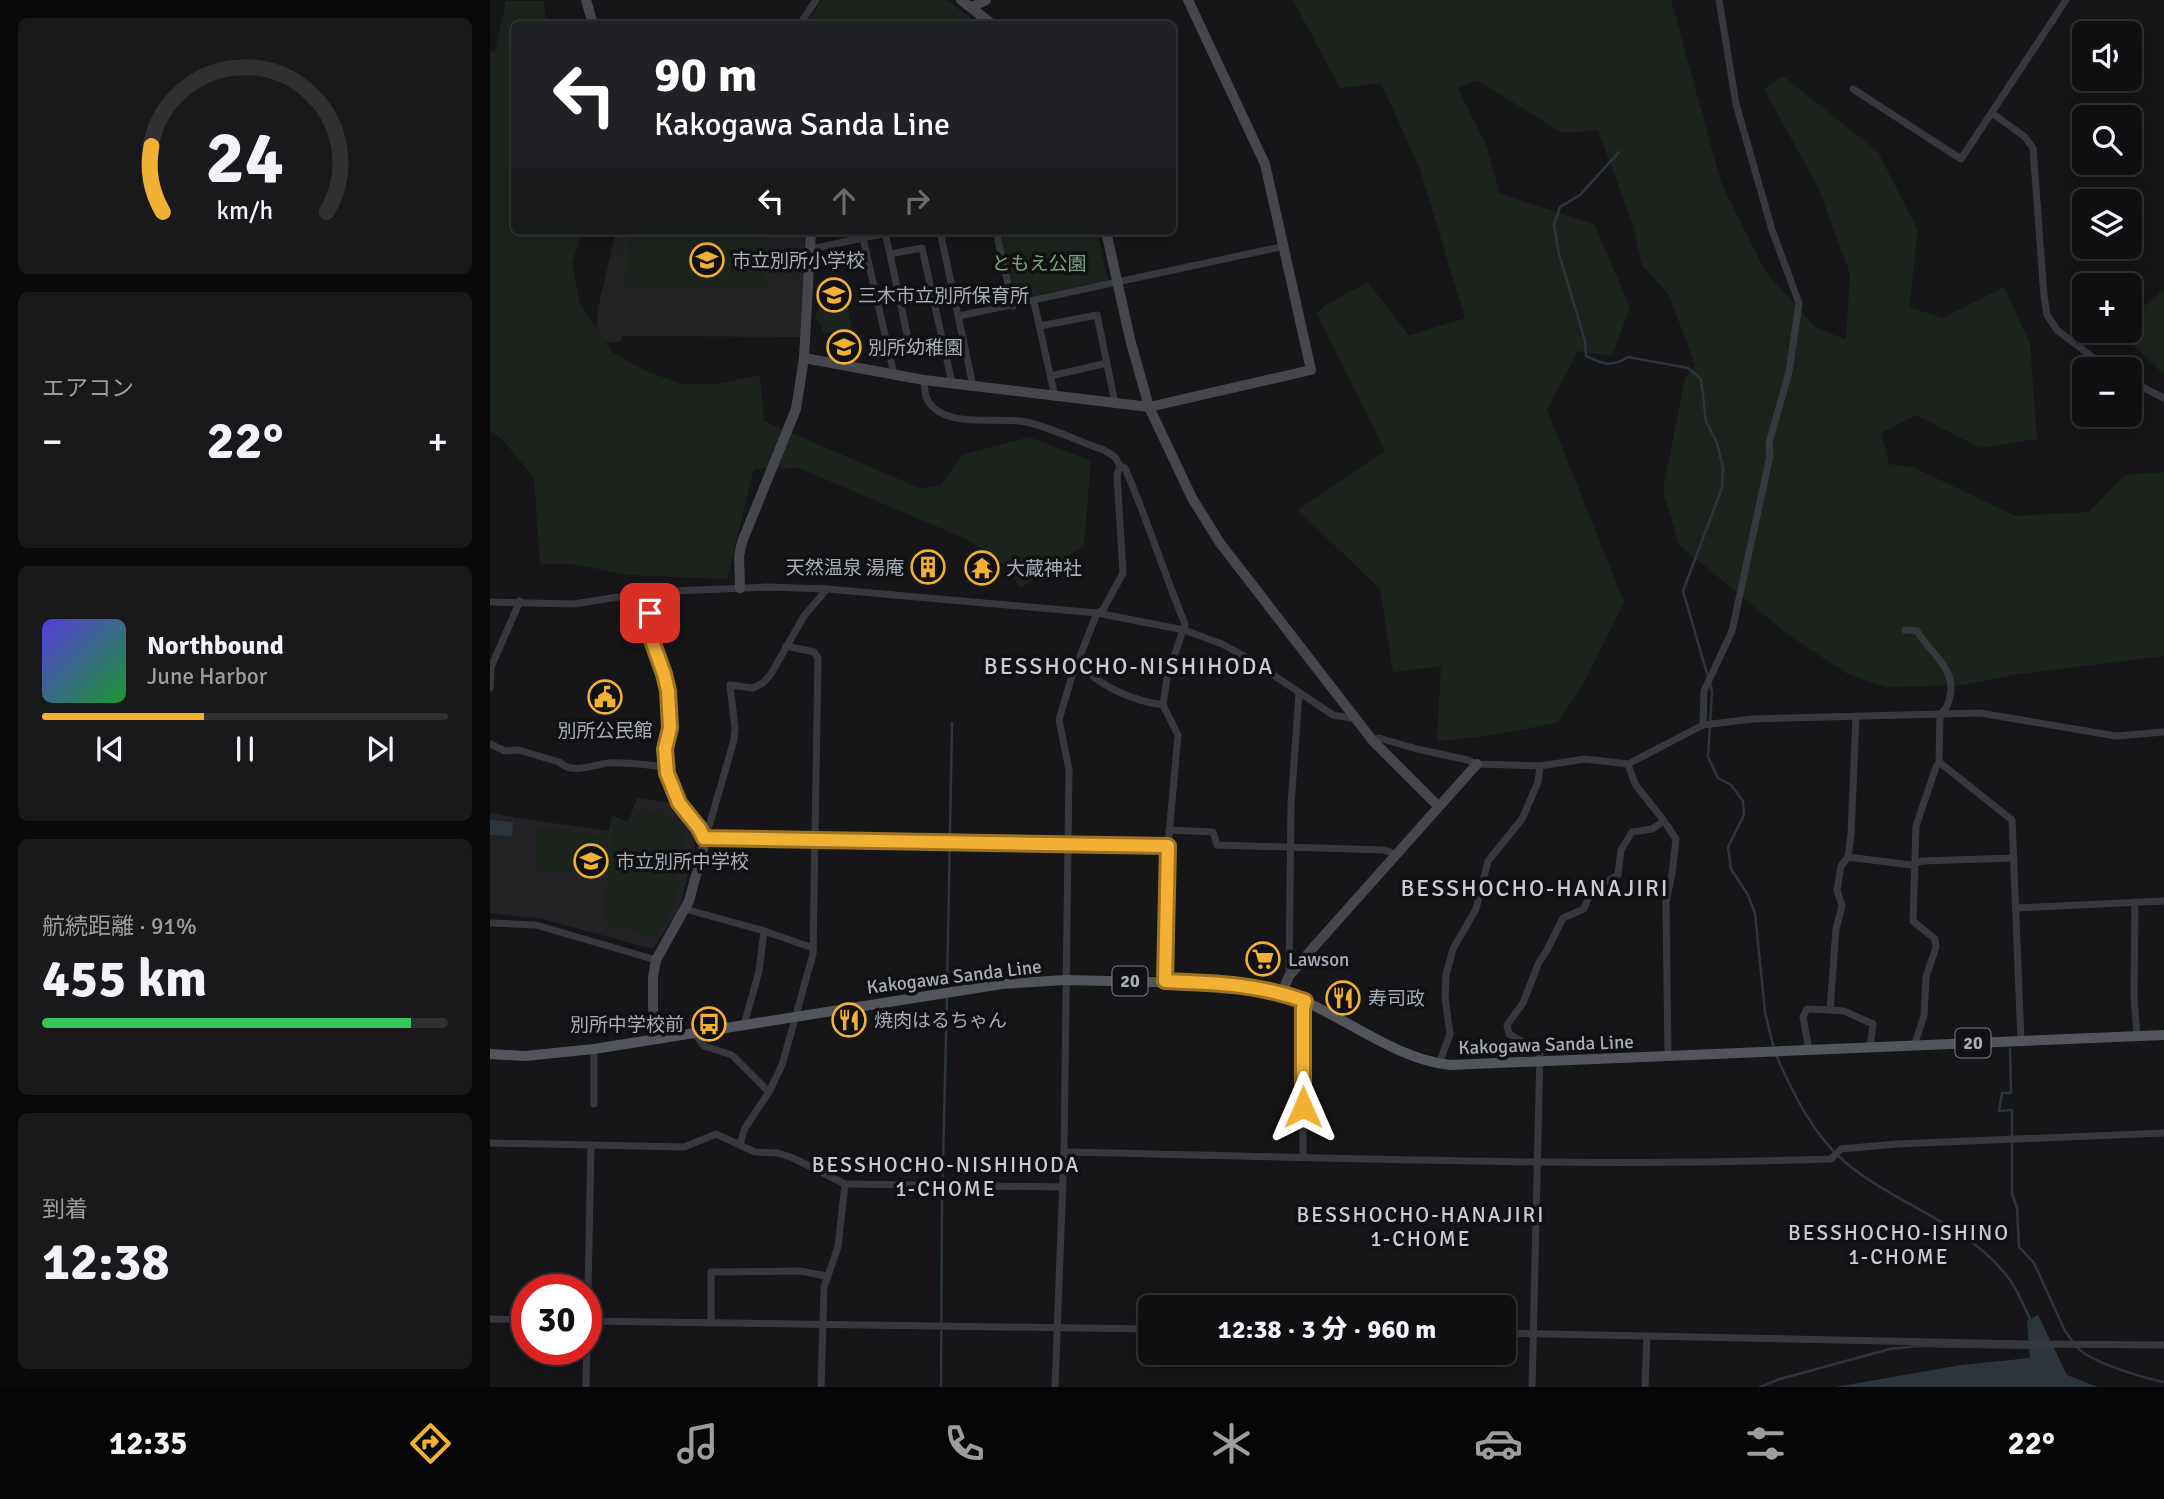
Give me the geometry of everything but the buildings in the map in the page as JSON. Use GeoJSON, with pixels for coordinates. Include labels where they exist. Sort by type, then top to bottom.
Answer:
{"type":"FeatureCollection","features":[{"type":"Feature","properties":{"kind":"main road","name":"Kakogawa Sanda Line"},"geometry":{"type":"LineString","coordinates":[[490,1054],[526,1056],[594,1049],[976,987],[1065,980],[1238,984],[1282,993],[1305,1001],[1408,1054],[1439,1064],[1471,1065],[2164,1035]]}},
{"type":"Feature","properties":{"kind":"street"},"geometry":{"type":"LineString","coordinates":[[586,0],[592,21]]}},
{"type":"Feature","properties":{"kind":"street"},"geometry":{"type":"LineString","coordinates":[[802,21],[816,0]]}},
{"type":"Feature","properties":{"kind":"street"},"geometry":{"type":"LineString","coordinates":[[961,0],[988,21]]}},
{"type":"Feature","properties":{"kind":"street"},"geometry":{"type":"LineString","coordinates":[[972,7],[986,0]]}},
{"type":"Feature","properties":{"kind":"street"},"geometry":{"type":"LineString","coordinates":[[804,358],[924,380],[1149,407],[1311,370],[1265,164],[1188,0]]}},
{"type":"Feature","properties":{"kind":"street"},"geometry":{"type":"LineString","coordinates":[[1703,725],[1704,691],[1732,631],[1770,456],[1769,443],[1789,372],[1799,303],[1772,230],[1736,104],[1719,0]]}},
{"type":"Feature","properties":{"kind":"street"},"geometry":{"type":"LineString","coordinates":[[1853,89],[1961,159],[2066,0]]}},
{"type":"Feature","properties":{"kind":"street"},"geometry":{"type":"LineString","coordinates":[[1992,113],[2025,137],[2033,148],[2044,296],[2048,315],[2057,330],[2092,357]]}},
{"type":"Feature","properties":{"kind":"street"},"geometry":{"type":"LineString","coordinates":[[740,588],[739,556],[742,542],[796,409],[804,358],[811,235]]}},
{"type":"Feature","properties":{"kind":"street"},"geometry":{"type":"LineString","coordinates":[[811,249],[877,235]]}},
{"type":"Feature","properties":{"kind":"street"},"geometry":{"type":"LineString","coordinates":[[891,235],[890,254],[911,353],[943,346]]}},
{"type":"Feature","properties":{"kind":"street"},"geometry":{"type":"LineString","coordinates":[[941,235],[973,386]]}},
{"type":"Feature","properties":{"kind":"street"},"geometry":{"type":"LineString","coordinates":[[997,235],[1013,306]]}},
{"type":"Feature","properties":{"kind":"street"},"geometry":{"type":"LineString","coordinates":[[1107,235],[1130,340],[1149,407],[1186,488],[1220,543],[1373,741],[1438,806]]}},
{"type":"Feature","properties":{"kind":"street"},"geometry":{"type":"LineString","coordinates":[[863,238],[894,374]]}},
{"type":"Feature","properties":{"kind":"street"},"geometry":{"type":"LineString","coordinates":[[959,316],[1285,246]]}},
{"type":"Feature","properties":{"kind":"street"},"geometry":{"type":"LineString","coordinates":[[890,254],[922,248],[952,383]]}},
{"type":"Feature","properties":{"kind":"street"},"geometry":{"type":"LineString","coordinates":[[1034,302],[1055,397]]}},
{"type":"Feature","properties":{"kind":"street"},"geometry":{"type":"LineString","coordinates":[[1040,326],[1097,315],[1115,403]]}},
{"type":"Feature","properties":{"kind":"street"},"geometry":{"type":"LineString","coordinates":[[1051,376],[1107,363]]}},
{"type":"Feature","properties":{"kind":"street"},"geometry":{"type":"LineString","coordinates":[[924,380],[926,400],[938,411],[977,422],[1008,419],[1030,423],[1104,450],[1125,468],[1137,496],[1160,564],[1185,624],[1167,678],[1163,705],[1178,735],[1168,846],[1165,981]]}},
{"type":"Feature","properties":{"kind":"street"},"geometry":{"type":"LineString","coordinates":[[2142,387],[2164,398]]}},
{"type":"Feature","properties":{"kind":"street"},"geometry":{"type":"LineString","coordinates":[[1055,1387],[1064,1152],[1069,844],[1069,770],[1059,720],[1097,613],[1102,610],[1123,573],[1117,475],[1120,466]]}},
{"type":"Feature","properties":{"kind":"street"},"geometry":{"type":"LineString","coordinates":[[490,601],[587,603],[650,592],[740,588],[827,589],[1097,613],[1184,630],[1223,644],[1333,715],[1356,719]]}},
{"type":"Feature","properties":{"kind":"street"},"geometry":{"type":"LineString","coordinates":[[658,1038],[654,1027],[653,1005],[656,960],[685,909],[733,740],[735,728],[730,685],[753,688],[763,683],[804,616],[827,589]]}},
{"type":"Feature","properties":{"kind":"street"},"geometry":{"type":"LineString","coordinates":[[650,592],[650,635],[668,691],[670,728],[665,749],[666,767],[679,803],[704,838]]}},
{"type":"Feature","properties":{"kind":"street"},"geometry":{"type":"LineString","coordinates":[[490,688],[491,667],[520,601]]}},
{"type":"Feature","properties":{"kind":"street"},"geometry":{"type":"LineString","coordinates":[[1905,630],[1917,631],[1946,668],[1953,687],[1945,710],[1940,714]]}},
{"type":"Feature","properties":{"kind":"street"},"geometry":{"type":"LineString","coordinates":[[740,1144],[745,1128],[769,1092],[782,1065],[813,954],[818,658],[814,652],[786,646]]}},
{"type":"Feature","properties":{"kind":"street"},"geometry":{"type":"LineString","coordinates":[[1079,662],[1088,673],[1139,701],[1163,705]]}},
{"type":"Feature","properties":{"kind":"street"},"geometry":{"type":"LineString","coordinates":[[1289,976],[1290,848],[1299,693]]}},
{"type":"Feature","properties":{"kind":"street"},"geometry":{"type":"LineString","coordinates":[[1373,741],[1379,738],[1477,764],[1541,766],[1585,759],[1628,764],[1703,725],[1753,719],[1980,713],[2116,736],[2164,732]]}},
{"type":"Feature","properties":{"kind":"street"},"geometry":{"type":"LineString","coordinates":[[1914,1045],[1924,1016],[1926,977],[1936,947],[1935,939],[1913,921],[1916,826],[1939,762],[1940,714]]}},
{"type":"Feature","properties":{"kind":"street"},"geometry":{"type":"LineString","coordinates":[[1830,1010],[1836,929],[1842,906],[1836,890],[1841,866],[1848,857],[1851,835],[1856,716]]}},
{"type":"Feature","properties":{"kind":"street"},"geometry":{"type":"LineString","coordinates":[[490,744],[505,751],[519,750],[583,769],[608,763],[666,767]]}},
{"type":"Feature","properties":{"kind":"street"},"geometry":{"type":"LineString","coordinates":[[1939,762],[2012,820],[2021,1041]]}},
{"type":"Feature","properties":{"kind":"street"},"geometry":{"type":"LineString","coordinates":[[1282,993],[1289,976],[1477,764]]}},
{"type":"Feature","properties":{"kind":"street"},"geometry":{"type":"LineString","coordinates":[[1628,764],[1635,784],[1676,839],[1666,902],[1668,1057]]}},
{"type":"Feature","properties":{"kind":"street"},"geometry":{"type":"LineString","coordinates":[[1439,1064],[1450,1034],[1445,997],[1446,975],[1453,949],[1476,909],[1488,861],[1522,819],[1538,782],[1541,766]]}},
{"type":"Feature","properties":{"kind":"street"},"geometry":{"type":"LineString","coordinates":[[1532,1387],[1540,1060],[1538,1049],[1509,1034],[1507,1025],[1523,1003],[1539,962],[1563,918],[1584,909],[1591,891],[1618,875],[1620,850],[1632,832],[1652,830],[1664,821]]}},
{"type":"Feature","properties":{"kind":"street"},"geometry":{"type":"LineString","coordinates":[[1169,830],[1213,832],[1217,845],[1384,850],[1396,854]]}},
{"type":"Feature","properties":{"kind":"street"},"geometry":{"type":"LineString","coordinates":[[704,838],[1168,846]]}},
{"type":"Feature","properties":{"kind":"street"},"geometry":{"type":"LineString","coordinates":[[1848,857],[1911,864],[2014,858]]}},
{"type":"Feature","properties":{"kind":"street"},"geometry":{"type":"LineString","coordinates":[[2016,908],[2164,901]]}},
{"type":"Feature","properties":{"kind":"street"},"geometry":{"type":"LineString","coordinates":[[2134,902],[2134,996],[2137,1036]]}},
{"type":"Feature","properties":{"kind":"street"},"geometry":{"type":"LineString","coordinates":[[685,909],[813,948]]}},
{"type":"Feature","properties":{"kind":"street"},"geometry":{"type":"LineString","coordinates":[[490,923],[536,925],[656,960]]}},
{"type":"Feature","properties":{"kind":"street"},"geometry":{"type":"LineString","coordinates":[[744,1025],[759,971],[764,931]]}},
{"type":"Feature","properties":{"kind":"street"},"geometry":{"type":"LineString","coordinates":[[1303,1156],[1305,1001]]}},
{"type":"Feature","properties":{"kind":"street"},"geometry":{"type":"LineString","coordinates":[[1809,1050],[1803,1017],[1807,1009],[1844,1011],[1873,1024],[1870,1048]]}},
{"type":"Feature","properties":{"kind":"street"},"geometry":{"type":"LineString","coordinates":[[694,1033],[704,1046],[732,1055],[769,1092]]}},
{"type":"Feature","properties":{"kind":"street"},"geometry":{"type":"LineString","coordinates":[[594,1049],[594,1104]]}},
{"type":"Feature","properties":{"kind":"street"},"geometry":{"type":"LineString","coordinates":[[1064,1152],[1538,1161],[1831,1159],[1841,1149],[1897,1144],[2164,1133]]}},
{"type":"Feature","properties":{"kind":"street"},"geometry":{"type":"LineString","coordinates":[[490,1143],[684,1147],[716,1134],[755,1152],[778,1153],[793,1158],[845,1184],[1063,1186]]}},
{"type":"Feature","properties":{"kind":"street"},"geometry":{"type":"LineString","coordinates":[[588,1274],[591,1145]]}},
{"type":"Feature","properties":{"kind":"street"},"geometry":{"type":"LineString","coordinates":[[821,1387],[824,1287],[838,1247],[845,1184]]}},
{"type":"Feature","properties":{"kind":"street"},"geometry":{"type":"LineString","coordinates":[[711,1323],[711,1272],[800,1271],[826,1276]]}},
{"type":"Feature","properties":{"kind":"street"},"geometry":{"type":"LineString","coordinates":[[490,1319],[511,1320]]}},
{"type":"Feature","properties":{"kind":"street"},"geometry":{"type":"LineString","coordinates":[[602,1321],[1138,1329]]}},
{"type":"Feature","properties":{"kind":"street"},"geometry":{"type":"LineString","coordinates":[[1516,1333],[2029,1345],[2164,1345]]}},
{"type":"Feature","properties":{"kind":"street"},"geometry":{"type":"LineString","coordinates":[[1645,1387],[1647,1336]]}},
{"type":"Feature","properties":{"kind":"street"},"geometry":{"type":"LineString","coordinates":[[586,1365],[586,1387]]}},
{"type":"Feature","properties":{"kind":"shaded area","name":"市立別所小学校"},"geometry":{"type":"Polygon","coordinates":[[[615,235],[805,235],[802,337],[622,336],[620,342],[598,342],[597,312],[615,235]]]}},
{"type":"Feature","properties":{"kind":"shaded area","name":"市立別所中学校"},"geometry":{"type":"Polygon","coordinates":[[[637,798],[672,803],[693,832],[695,848],[679,909],[653,949],[542,919],[490,913],[490,812],[609,831],[612,816],[628,822],[637,798]]]}},
{"type":"Feature","properties":{"kind":"shaded area"},"geometry":{"type":"Polygon","coordinates":[[[490,820],[513,822],[512,836],[490,835],[490,820]]]}},
{"type":"Feature","properties":{"kind":"shaded area"},"geometry":{"type":"Polygon","coordinates":[[[2038,1315],[2067,1375],[2098,1387],[1835,1387],[1961,1365],[2030,1358],[2027,1321],[2038,1315]]]}},
{"type":"Feature","properties":{"kind":"green space"},"geometry":{"type":"Polygon","coordinates":[[[822,0],[946,0],[975,21],[808,21],[822,0]]]}},
{"type":"Feature","properties":{"kind":"green space"},"geometry":{"type":"Polygon","coordinates":[[[1293,0],[1671,0],[1721,182],[1765,271],[1815,327],[1846,340],[1850,274],[1819,189],[1764,89],[1783,76],[1878,152],[1918,231],[1909,307],[1943,318],[2004,287],[2030,343],[2037,439],[1980,448],[1916,415],[1881,433],[1889,464],[1915,468],[2015,516],[2089,512],[2125,475],[2164,472],[2164,656],[2019,674],[1963,685],[1886,687],[1846,673],[1790,636],[1679,545],[1663,490],[1685,379],[1695,365],[1669,295],[1642,265],[1633,225],[1598,130],[1562,133],[1477,80],[1458,88],[1486,145],[1500,194],[1594,224],[1630,307],[1612,356],[1578,351],[1547,410],[1624,602],[1581,688],[1557,723],[1480,737],[1437,741],[1441,666],[1393,672],[1380,589],[1298,510],[1385,451],[1317,314],[1324,306],[1368,282],[1409,336],[1465,318],[1420,169],[1381,83],[1340,88],[1293,0]]]}},
{"type":"Feature","properties":{"kind":"green space"},"geometry":{"type":"Polygon","coordinates":[[[506,1],[544,1],[546,21],[511,21],[511,235],[582,235],[572,263],[580,304],[613,353],[648,372],[682,384],[718,384],[760,375],[764,421],[919,488],[940,486],[962,455],[1029,437],[1091,461],[1084,545],[1021,588],[998,558],[966,539],[799,468],[754,469],[727,579],[629,575],[572,564],[540,564],[534,478],[503,440],[490,430],[490,51],[495,52],[506,1]]]}},
{"type":"Feature","properties":{"kind":"green space"},"geometry":{"type":"Polygon","coordinates":[[[630,235],[767,235],[765,286],[626,286],[630,235]]]}},
{"type":"Feature","properties":{"kind":"green space","name":"ともえ公園"},"geometry":{"type":"Polygon","coordinates":[[[1000,235],[1098,235],[1108,281],[1016,299],[1000,235]]]}},
{"type":"Feature","properties":{"kind":"green space"},"geometry":{"type":"Polygon","coordinates":[[[2164,290],[2164,374],[2130,343],[2142,343],[2142,307],[2164,290]]]}},
{"type":"Feature","properties":{"kind":"green space"},"geometry":{"type":"Polygon","coordinates":[[[847,304],[853,336],[822,333],[822,325],[816,320],[817,308],[847,304]]]}},
{"type":"Feature","properties":{"kind":"green space"},"geometry":{"type":"Polygon","coordinates":[[[637,809],[665,815],[684,828],[676,899],[657,937],[611,924],[603,916],[614,818],[631,827],[637,809]]]}},
{"type":"Feature","properties":{"kind":"green space"},"geometry":{"type":"Polygon","coordinates":[[[536,827],[572,830],[572,834],[605,836],[603,871],[584,874],[534,870],[536,827]]]}},
{"type":"Feature","properties":{"kind":"waterway"},"geometry":{"type":"LineString","coordinates":[[1619,152],[1580,195],[1560,207],[1554,225],[1559,254],[1585,341],[1586,356],[1607,364],[1617,363],[1628,357],[1688,368],[1701,379],[1706,421],[1717,443],[1723,468],[1722,488],[1683,591],[1708,677]]}},
{"type":"Feature","properties":{"kind":"waterway"},"geometry":{"type":"LineString","coordinates":[[1710,683],[1712,692],[1708,757],[1718,778],[1731,785],[1743,801],[1744,815],[1728,847],[1731,869],[1748,895],[1755,913],[1765,1012],[1774,1049]]}},
{"type":"Feature","properties":{"kind":"waterway"},"geometry":{"type":"LineString","coordinates":[[947,990],[952,723]]}},
{"type":"Feature","properties":{"kind":"waterway"},"geometry":{"type":"LineString","coordinates":[[941,1387],[947,996]]}},
{"type":"Feature","properties":{"kind":"waterway"},"geometry":{"type":"LineString","coordinates":[[2010,1049],[2011,1093],[2002,1093],[1999,1111],[2012,1110],[2012,1194],[2017,1208],[2019,1247],[2034,1263],[2065,1331],[2073,1342]]}},
{"type":"Feature","properties":{"kind":"waterway"},"geometry":{"type":"LineString","coordinates":[[1776,1055],[1805,1113],[1834,1151],[1864,1176],[1947,1225],[1985,1253],[2011,1281],[2031,1321]]}},
{"type":"Feature","properties":{"kind":"waterway"},"geometry":{"type":"LineString","coordinates":[[1760,1387],[1890,1349],[1917,1346],[2032,1348]]}},
{"type":"Feature","properties":{"kind":"waterway"},"geometry":{"type":"LineString","coordinates":[[2077,1347],[2105,1364],[2164,1382]]}},
{"type":"Feature","properties":{"kind":"place","name":"市立別所小学校"},"geometry":{"type":"Point","coordinates":[707,260]}},
{"type":"Feature","properties":{"kind":"place","name":"三木市立別所保育所"},"geometry":{"type":"Point","coordinates":[834,295]}},
{"type":"Feature","properties":{"kind":"place","name":"別所幼稚園"},"geometry":{"type":"Point","coordinates":[844,347]}},
{"type":"Feature","properties":{"kind":"place","name":"天然温泉 湯庵"},"geometry":{"type":"Point","coordinates":[928,567]}},
{"type":"Feature","properties":{"kind":"place","name":"大蔵神社"},"geometry":{"type":"Point","coordinates":[982,568]}},
{"type":"Feature","properties":{"kind":"place","name":"別所公民館"},"geometry":{"type":"Point","coordinates":[605,697]}},
{"type":"Feature","properties":{"kind":"place","name":"市立別所中学校"},"geometry":{"type":"Point","coordinates":[591,861]}},
{"type":"Feature","properties":{"kind":"place","name":"Lawson"},"geometry":{"type":"Point","coordinates":[1263,959]}},
{"type":"Feature","properties":{"kind":"place","name":"寿司政"},"geometry":{"type":"Point","coordinates":[1343,998]}},
{"type":"Feature","properties":{"kind":"place","name":"焼肉はるちゃん"},"geometry":{"type":"Point","coordinates":[849,1020]}},
{"type":"Feature","properties":{"kind":"place","name":"別所中学校前"},"geometry":{"type":"Point","coordinates":[709,1024]}},
{"type":"Feature","properties":{"kind":"district","name":"BESSHOCHO-NISHIHODA"},"geometry":{"type":"Point","coordinates":[1129,666]}},
{"type":"Feature","properties":{"kind":"district","name":"BESSHOCHO-HANAJIRI"},"geometry":{"type":"Point","coordinates":[1535,888]}},
{"type":"Feature","properties":{"kind":"district","name":"BESSHOCHO-NISHIHODA 1-CHOME"},"geometry":{"type":"Point","coordinates":[946,1177]}},
{"type":"Feature","properties":{"kind":"district","name":"BESSHOCHO-HANAJIRI 1-CHOME"},"geometry":{"type":"Point","coordinates":[1421,1227]}},
{"type":"Feature","properties":{"kind":"district","name":"BESSHOCHO-ISHINO 1-CHOME"},"geometry":{"type":"Point","coordinates":[1899,1245]}},
{"type":"Feature","properties":{"kind":"route"},"geometry":{"type":"LineString","coordinates":[[650,613],[650,635],[668,691],[670,728],[665,749],[667,773],[679,803],[704,838],[1168,846],[1165,981],[1260,987],[1305,1001],[1303,1107]]}}]}
